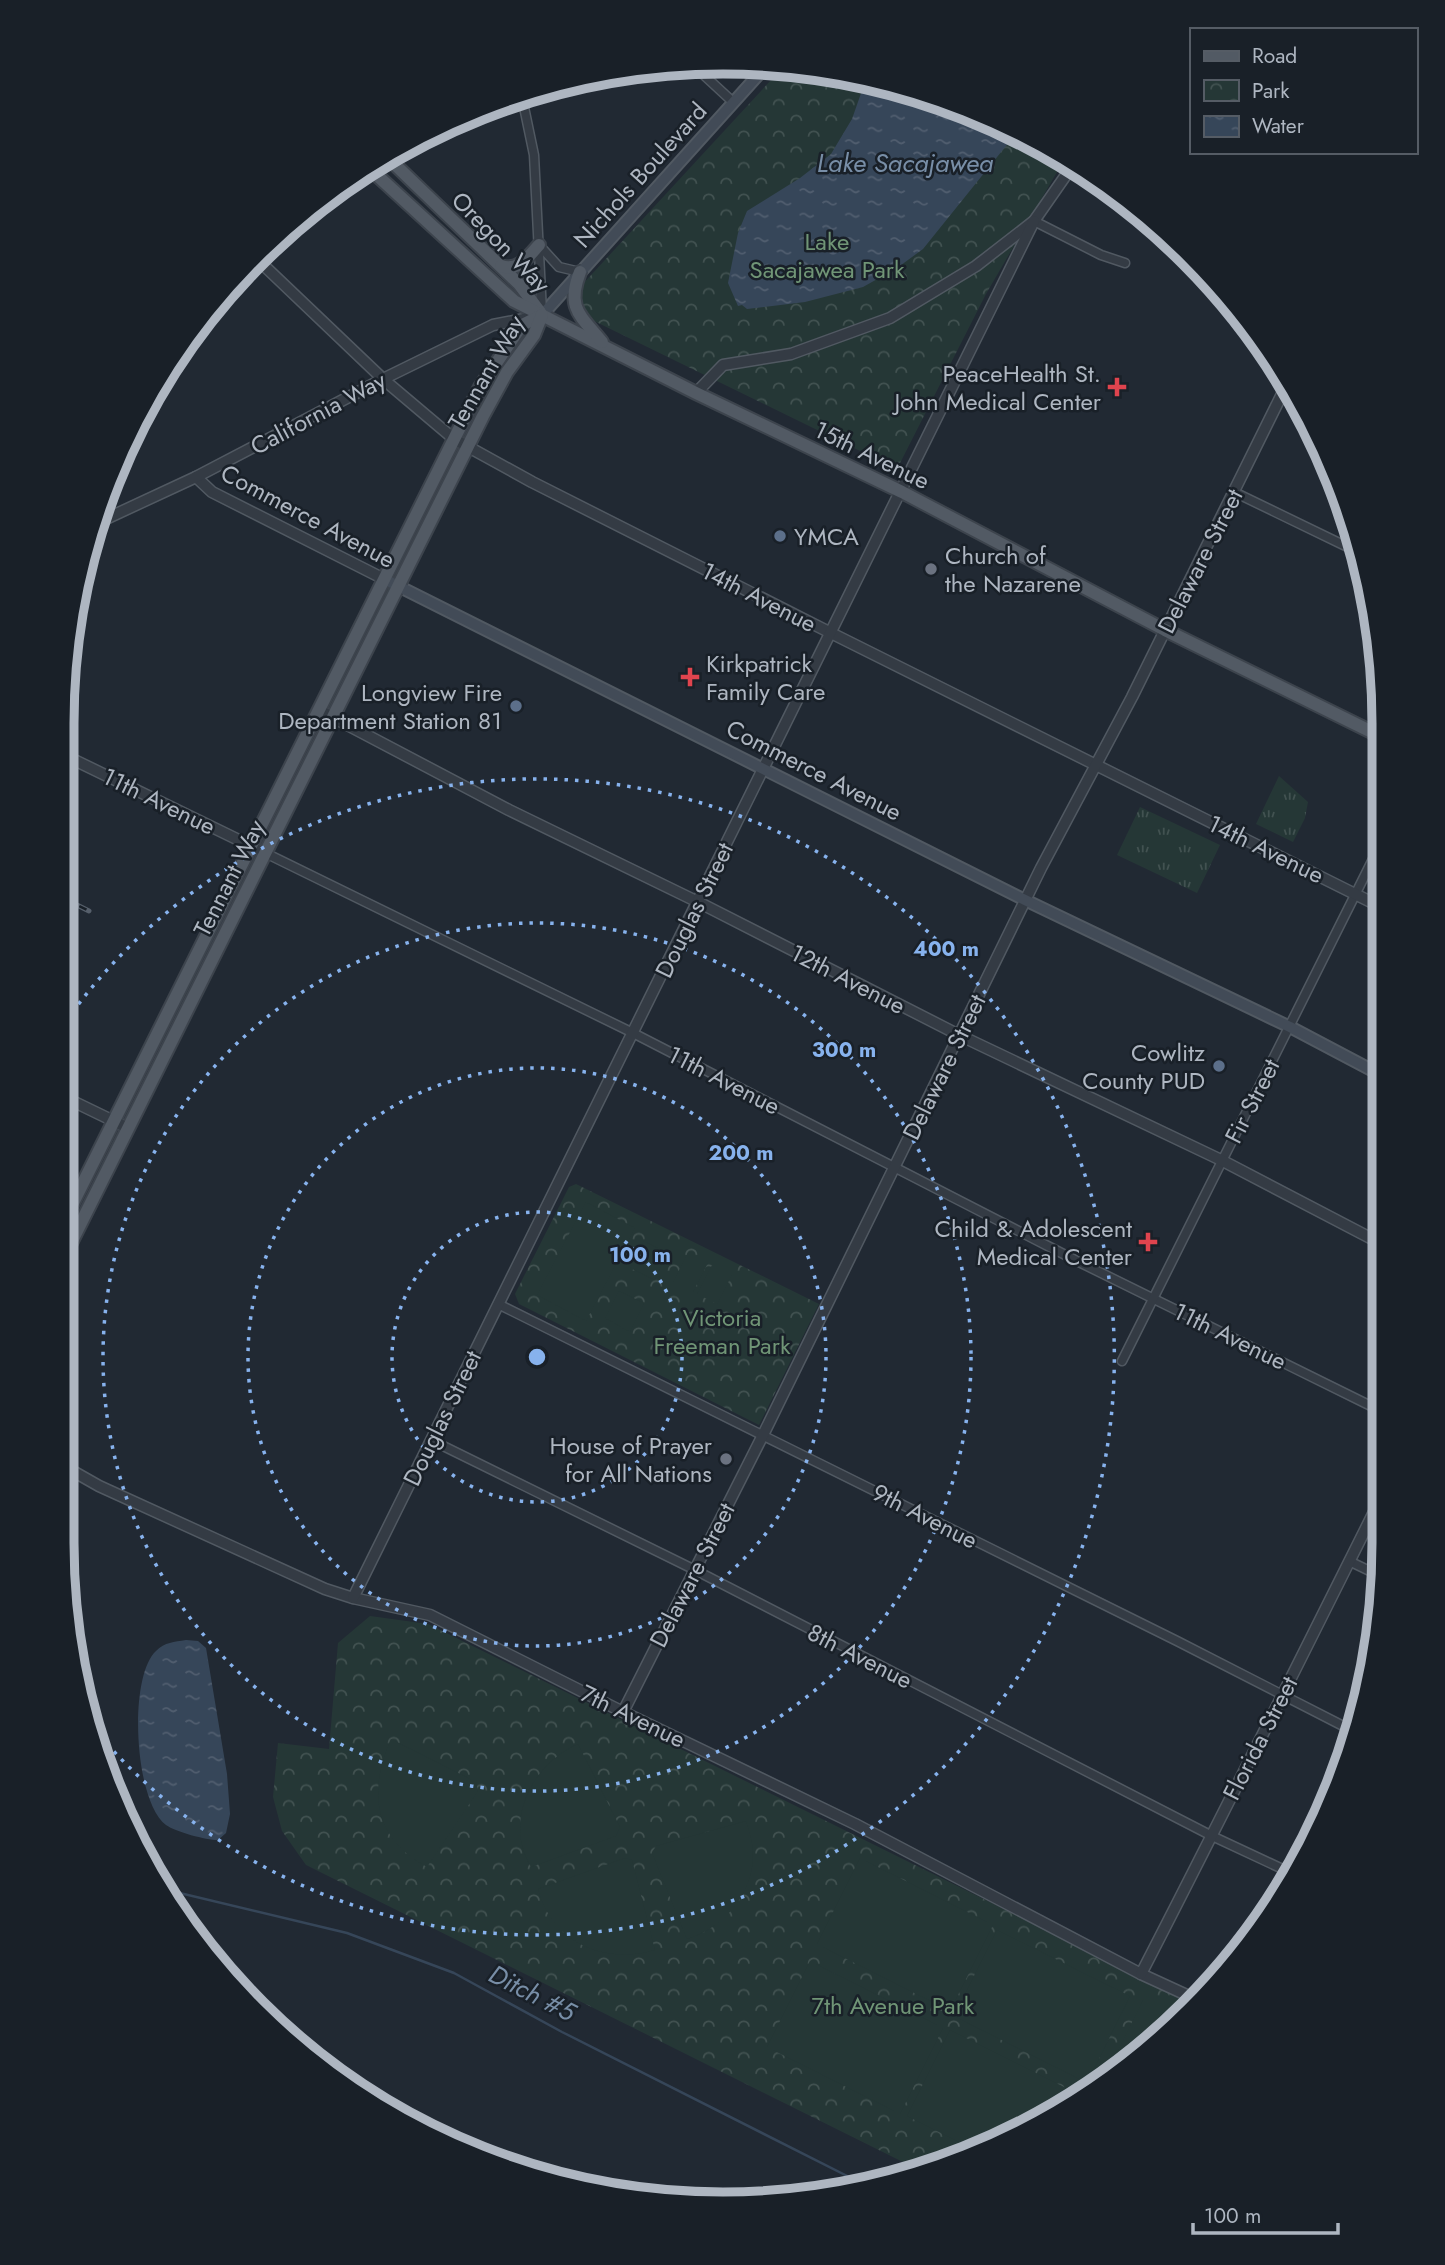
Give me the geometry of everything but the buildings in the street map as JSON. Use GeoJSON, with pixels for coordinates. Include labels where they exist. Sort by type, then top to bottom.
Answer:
{"type":"FeatureCollection","features":[{"type":"Feature","properties":{"kind":"main road","name":"Nichols Boulevard"},"geometry":{"type":"LineString","coordinates":[[542,315],[758,75]]}},
{"type":"Feature","properties":{"kind":"main road","name":"Oregon Way"},"geometry":{"type":"LineString","coordinates":[[393,163],[519,284],[542,315]]}},
{"type":"Feature","properties":{"kind":"main road","name":"Oregon Way"},"geometry":{"type":"LineString","coordinates":[[376,174],[514,301],[542,315]]}},
{"type":"Feature","properties":{"kind":"main road"},"geometry":{"type":"LineString","coordinates":[[501,266],[512,268],[539,246]]}},
{"type":"Feature","properties":{"kind":"main road"},"geometry":{"type":"LineString","coordinates":[[580,272],[574,293],[576,311],[606,348]]}},
{"type":"Feature","properties":{"kind":"main road","name":"15th Avenue"},"geometry":{"type":"LineString","coordinates":[[542,315],[902,492],[1165,630],[1372,732]]}},
{"type":"Feature","properties":{"kind":"main road","name":"Tennant Way"},"geometry":{"type":"LineString","coordinates":[[74,1201],[454,439],[496,361],[522,325],[542,315]]}},
{"type":"Feature","properties":{"kind":"main road","name":"Tennant Way"},"geometry":{"type":"LineString","coordinates":[[74,1237],[498,387],[534,335],[542,315]]}},
{"type":"Feature","properties":{"kind":"main road","name":"Commerce Avenue"},"geometry":{"type":"LineString","coordinates":[[384,579],[1025,900],[1290,1027],[1372,1070]]}},
{"type":"Feature","properties":{"kind":"street"},"geometry":{"type":"LineString","coordinates":[[703,74],[733,102]]}},
{"type":"Feature","properties":{"kind":"street"},"geometry":{"type":"LineString","coordinates":[[523,105],[534,155],[542,315]]}},
{"type":"Feature","properties":{"kind":"street"},"geometry":{"type":"LineString","coordinates":[[696,393],[723,365],[791,354],[890,318],[976,266],[1034,221],[1067,173]]}},
{"type":"Feature","properties":{"kind":"street"},"geometry":{"type":"LineString","coordinates":[[1034,221],[1101,255],[1125,262]]}},
{"type":"Feature","properties":{"kind":"street","name":"Douglas Street"},"geometry":{"type":"LineString","coordinates":[[353,1598],[1034,221]]}},
{"type":"Feature","properties":{"kind":"street"},"geometry":{"type":"LineString","coordinates":[[539,246],[559,267],[580,272]]}},
{"type":"Feature","properties":{"kind":"street","name":"14th Avenue"},"geometry":{"type":"LineString","coordinates":[[263,265],[383,379],[454,439],[532,482],[831,633],[1372,902]]}},
{"type":"Feature","properties":{"kind":"street","name":"California Way"},"geometry":{"type":"LineString","coordinates":[[107,519],[196,477],[383,379],[493,326],[542,315]]}},
{"type":"Feature","properties":{"kind":"street","name":"Delaware Street"},"geometry":{"type":"LineString","coordinates":[[622,1712],[763,1435],[1025,900],[1096,766],[1282,394]]}},
{"type":"Feature","properties":{"kind":"street","name":"Commerce Avenue"},"geometry":{"type":"LineString","coordinates":[[196,477],[212,492],[384,579]]}},
{"type":"Feature","properties":{"kind":"street"},"geometry":{"type":"LineString","coordinates":[[1234,492],[1347,546]]}},
{"type":"Feature","properties":{"kind":"street","name":"12th Avenue"},"geometry":{"type":"LineString","coordinates":[[319,710],[509,810],[698,902],[959,1035],[1221,1160],[1372,1238]]}},
{"type":"Feature","properties":{"kind":"street","name":"11th Avenue"},"geometry":{"type":"LineString","coordinates":[[74,760],[633,1034],[1079,1262],[1372,1407]]}},
{"type":"Feature","properties":{"kind":"street","name":"Fir Street"},"geometry":{"type":"LineString","coordinates":[[1122,1361],[1372,861]]}},
{"type":"Feature","properties":{"kind":"street"},"geometry":{"type":"LineString","coordinates":[[74,1102],[128,1128]]}},
{"type":"Feature","properties":{"kind":"street","name":"9th Avenue"},"geometry":{"type":"LineString","coordinates":[[498,1304],[1344,1727]]}},
{"type":"Feature","properties":{"kind":"street","name":"8th Avenue"},"geometry":{"type":"LineString","coordinates":[[431,1440],[695,1570],[1212,1836],[1283,1869]]}},
{"type":"Feature","properties":{"kind":"street","name":"7th Avenue"},"geometry":{"type":"LineString","coordinates":[[74,1473],[325,1589],[430,1615],[622,1712],[855,1824],[1141,1974],[1187,1995]]}},
{"type":"Feature","properties":{"kind":"street","name":"Florida Street"},"geometry":{"type":"LineString","coordinates":[[1141,1974],[1372,1516]]}},
{"type":"Feature","properties":{"kind":"street"},"geometry":{"type":"LineString","coordinates":[[1349,1561],[1371,1572]]}},
{"type":"Feature","properties":{"kind":"green space","name":"Lake Sacajawea Park"},"geometry":{"type":"Polygon","coordinates":[[[775,76],[849,86],[931,108],[1010,140],[1059,168],[986,294],[897,469],[592,320],[580,311],[580,287],[775,76]]]}},
{"type":"Feature","properties":{"kind":"green space"},"geometry":{"type":"Polygon","coordinates":[[[1279,776],[1308,802],[1305,818],[1293,842],[1256,824],[1279,776]]]}},
{"type":"Feature","properties":{"kind":"green space"},"geometry":{"type":"Polygon","coordinates":[[[1140,807],[1220,845],[1197,893],[1117,855],[1140,807]]]}},
{"type":"Feature","properties":{"kind":"green space","name":"Victoria Freeman Park"},"geometry":{"type":"Polygon","coordinates":[[[576,1184],[819,1304],[759,1425],[519,1304],[515,1294],[569,1187],[576,1184]]]}},
{"type":"Feature","properties":{"kind":"green space"},"geometry":{"type":"Polygon","coordinates":[[[586,1202],[635,1228],[586,1321],[537,1295],[586,1202]]]}},
{"type":"Feature","properties":{"kind":"green space"},"geometry":{"type":"Polygon","coordinates":[[[644,1241],[667,1253],[655,1280],[630,1268],[644,1241]]]}},
{"type":"Feature","properties":{"kind":"green space"},"geometry":{"type":"Polygon","coordinates":[[[688,1253],[708,1263],[693,1292],[673,1282],[688,1253]]]}},
{"type":"Feature","properties":{"kind":"green space"},"geometry":{"type":"Polygon","coordinates":[[[712,1265],[732,1275],[717,1304],[697,1294],[712,1265]]]}},
{"type":"Feature","properties":{"kind":"green space"},"geometry":{"type":"Polygon","coordinates":[[[619,1291],[644,1303],[630,1332],[605,1318],[619,1291]]]}},
{"type":"Feature","properties":{"kind":"green space","name":"7th Avenue Park"},"geometry":{"type":"Polygon","coordinates":[[[370,1616],[428,1624],[1184,1998],[1118,2057],[1047,2105],[971,2142],[907,2164],[306,1865],[282,1831],[273,1797],[278,1743],[329,1749],[338,1643],[370,1616]]]}},
{"type":"Feature","properties":{"kind":"green space"},"geometry":{"type":"Polygon","coordinates":[[[391,1739],[476,1782],[478,1791],[427,1867],[395,1842],[380,1812],[379,1777],[391,1739]]]}},
{"type":"Feature","properties":{"kind":"green space"},"geometry":{"type":"Polygon","coordinates":[[[578,1744],[620,1827],[616,1836],[531,1867],[523,1849],[520,1831],[521,1813],[527,1796],[547,1765],[578,1744]]]}},
{"type":"Feature","properties":{"kind":"green space"},"geometry":{"type":"Polygon","coordinates":[[[746,1821],[753,1853],[752,1868],[742,1895],[734,1907],[713,1927],[687,1939],[652,1853],[656,1846],[746,1821]]]}},
{"type":"Feature","properties":{"kind":"green space"},"geometry":{"type":"Polygon","coordinates":[[[625,1858],[632,1860],[655,1950],[636,1954],[600,1952],[568,1936],[555,1923],[545,1908],[538,1889],[625,1858]]]}},
{"type":"Feature","properties":{"kind":"green space"},"geometry":{"type":"Polygon","coordinates":[[[860,1858],[993,1925],[950,2011],[817,1944],[860,1858]]]}},
{"type":"Feature","properties":{"kind":"green space"},"geometry":{"type":"Polygon","coordinates":[[[997,1930],[1130,1996],[1090,2077],[1084,2081],[954,2016],[997,1930]]]}},
{"type":"Feature","properties":{"kind":"green space"},"geometry":{"type":"Polygon","coordinates":[[[810,1961],[943,2028],[900,2114],[767,2047],[810,1961]]]}},
{"type":"Feature","properties":{"kind":"green space"},"geometry":{"type":"Polygon","coordinates":[[[1143,2000],[1168,2013],[1150,2030],[1113,2060],[1143,2000]]]}},
{"type":"Feature","properties":{"kind":"green space"},"geometry":{"type":"Polygon","coordinates":[[[950,2030],[1070,2090],[1010,2125],[964,2145],[907,2116],[950,2030]]]}},
{"type":"Feature","properties":{"kind":"water","name":"Lake Sacajawea"},"geometry":{"type":"Polygon","coordinates":[[[862,89],[931,108],[1011,140],[923,249],[897,268],[863,287],[805,302],[747,309],[742,305],[738,306],[728,283],[738,233],[747,211],[800,178],[831,154],[852,119],[862,89]]]}},
{"type":"Feature","properties":{"kind":"water"},"geometry":{"type":"Polygon","coordinates":[[[186,1640],[198,1641],[206,1648],[227,1774],[230,1814],[226,1833],[218,1840],[191,1835],[166,1825],[155,1812],[141,1766],[138,1711],[147,1665],[156,1651],[163,1646],[186,1640]]]}},
{"type":"Feature","properties":{"kind":"waterway","name":"Ditch #5"},"geometry":{"type":"LineString","coordinates":[[176,1892],[347,1933],[454,1973],[562,2032],[852,2178]]}},
{"type":"Feature","properties":{"kind":"railway"},"geometry":{"type":"LineString","coordinates":[[74,904],[89,911]]}},
{"type":"Feature","properties":{"kind":"place","name":"PeaceHealth St. John Medical Center"},"geometry":{"type":"Point","coordinates":[1117,387]}},
{"type":"Feature","properties":{"kind":"place","name":"YMCA"},"geometry":{"type":"Point","coordinates":[780,536]}},
{"type":"Feature","properties":{"kind":"place","name":"Church of the Nazarene"},"geometry":{"type":"Point","coordinates":[931,569]}},
{"type":"Feature","properties":{"kind":"place","name":"Kirkpatrick Family Care"},"geometry":{"type":"Point","coordinates":[690,677]}},
{"type":"Feature","properties":{"kind":"place","name":"Longview Fire Department Station 81"},"geometry":{"type":"Point","coordinates":[516,706]}},
{"type":"Feature","properties":{"kind":"place","name":"Cowlitz County PUD"},"geometry":{"type":"Point","coordinates":[1219,1066]}},
{"type":"Feature","properties":{"kind":"place","name":"Child & Adolescent Medical Center"},"geometry":{"type":"Point","coordinates":[1148,1242]}},
{"type":"Feature","properties":{"kind":"place","name":"House of Prayer for All Nations"},"geometry":{"type":"Point","coordinates":[726,1459]}}]}
